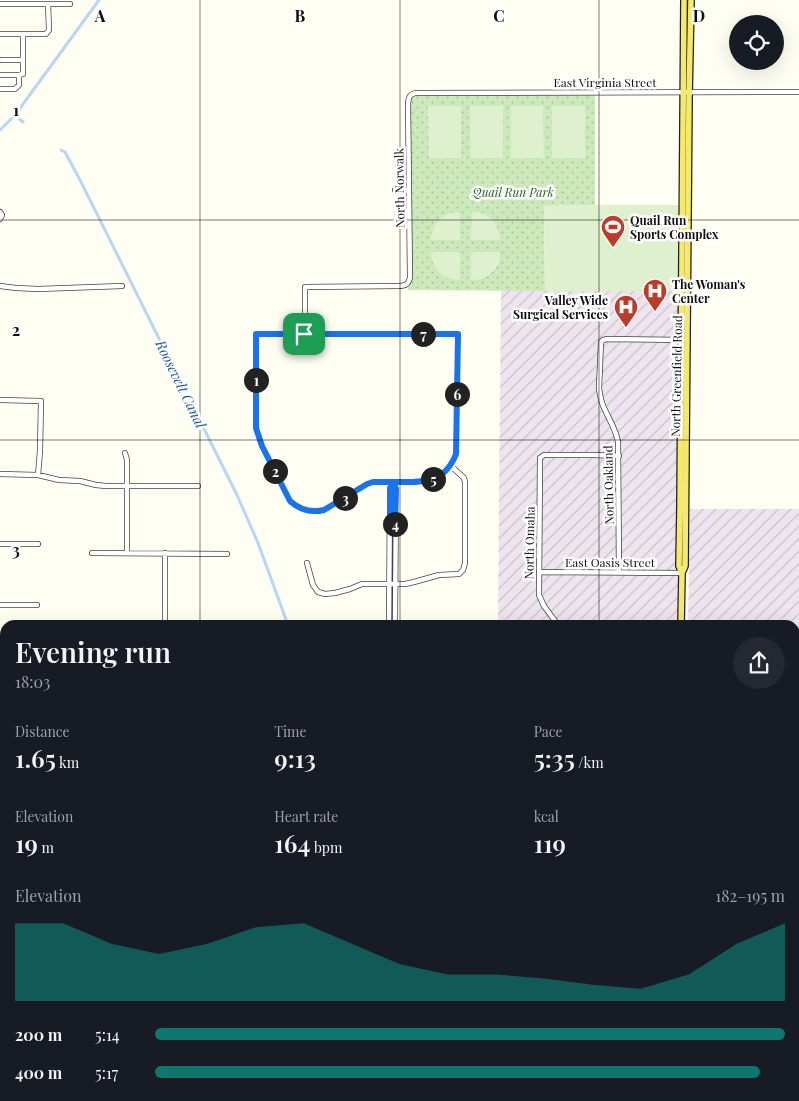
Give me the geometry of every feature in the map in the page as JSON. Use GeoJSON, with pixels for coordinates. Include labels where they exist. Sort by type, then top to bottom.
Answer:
{"type":"FeatureCollection","features":[{"type":"Feature","properties":{"kind":"main road","name":"North Greenfield Road"},"geometry":{"type":"LineString","coordinates":[[681,620],[682,573],[685,566],[686,92],[684,0]]}},
{"type":"Feature","properties":{"kind":"main road","name":"North Greenfield Road"},"geometry":{"type":"LineString","coordinates":[[686,92],[691,0]]}},
{"type":"Feature","properties":{"kind":"main road","name":"North Greenfield Road"},"geometry":{"type":"LineString","coordinates":[[682,573],[679,566],[680,428],[684,340]]}},
{"type":"Feature","properties":{"kind":"main road"},"geometry":{"type":"LineString","coordinates":[[680,428],[683,432],[685,459]]}},
{"type":"Feature","properties":{"kind":"street"},"geometry":{"type":"LineString","coordinates":[[0,4],[70,4]]}},
{"type":"Feature","properties":{"kind":"street"},"geometry":{"type":"LineString","coordinates":[[0,34],[46,34],[49,30],[48,4]]}},
{"type":"Feature","properties":{"kind":"street"},"geometry":{"type":"LineString","coordinates":[[0,89],[15,89],[19,85],[20,75],[23,74],[23,34]]}},
{"type":"Feature","properties":{"kind":"street"},"geometry":{"type":"LineString","coordinates":[[2,60],[23,60]]}},
{"type":"Feature","properties":{"kind":"street"},"geometry":{"type":"LineString","coordinates":[[0,75],[20,75]]}},
{"type":"Feature","properties":{"kind":"street","name":"East Virginia Street"},"geometry":{"type":"LineString","coordinates":[[412,94],[799,92]]}},
{"type":"Feature","properties":{"kind":"street","name":"North Norwalk"},"geometry":{"type":"LineString","coordinates":[[304,334],[304,287],[405,286],[408,284],[410,278],[408,103],[409,97],[412,94]]}},
{"type":"Feature","properties":{"kind":"street"},"geometry":{"type":"LineString","coordinates":[[396,190],[409,190]]}},
{"type":"Feature","properties":{"kind":"street"},"geometry":{"type":"LineString","coordinates":[[0,212],[2,215],[0,219]]}},
{"type":"Feature","properties":{"kind":"street"},"geometry":{"type":"LineString","coordinates":[[0,286],[38,289],[122,286]]}},
{"type":"Feature","properties":{"kind":"street"},"geometry":{"type":"LineString","coordinates":[[256,334],[304,334],[458,334],[456,454],[450,465],[439,476],[427,482],[373,482],[367,484],[324,510],[304,510],[294,504],[287,496],[258,436],[256,420],[256,334]]}},
{"type":"Feature","properties":{"kind":"street","name":"North Oakland"},"geometry":{"type":"LineString","coordinates":[[619,572],[619,456],[617,433],[605,411],[599,388],[601,342],[607,339],[684,340]]}},
{"type":"Feature","properties":{"kind":"street"},"geometry":{"type":"LineString","coordinates":[[0,400],[41,401],[38,476]]}},
{"type":"Feature","properties":{"kind":"street"},"geometry":{"type":"LineString","coordinates":[[125,453],[127,460],[127,553]]}},
{"type":"Feature","properties":{"kind":"street","name":"North Omaha"},"geometry":{"type":"LineString","coordinates":[[554,620],[540,598],[539,589],[540,458],[542,456],[594,454],[619,456]]}},
{"type":"Feature","properties":{"kind":"street"},"geometry":{"type":"LineString","coordinates":[[307,563],[313,585],[318,592],[325,594],[350,589],[362,584],[414,582],[439,574],[459,574],[464,568],[465,482],[464,478],[450,465]]}},
{"type":"Feature","properties":{"kind":"street"},"geometry":{"type":"LineString","coordinates":[[0,474],[38,476],[96,485],[198,486]]}},
{"type":"Feature","properties":{"kind":"street"},"geometry":{"type":"LineString","coordinates":[[389,620],[396,489],[393,482]]}},
{"type":"Feature","properties":{"kind":"street"},"geometry":{"type":"LineString","coordinates":[[0,544],[38,544]]}},
{"type":"Feature","properties":{"kind":"street"},"geometry":{"type":"LineString","coordinates":[[92,553],[227,554]]}},
{"type":"Feature","properties":{"kind":"street"},"geometry":{"type":"LineString","coordinates":[[165,553],[165,620]]}},
{"type":"Feature","properties":{"kind":"street","name":"East Oasis Street"},"geometry":{"type":"LineString","coordinates":[[538,572],[682,573]]}},
{"type":"Feature","properties":{"kind":"street"},"geometry":{"type":"LineString","coordinates":[[392,584],[395,620]]}},
{"type":"Feature","properties":{"kind":"street"},"geometry":{"type":"LineString","coordinates":[[0,605],[37,605]]}},
{"type":"Feature","properties":{"kind":"shaded area"},"geometry":{"type":"Polygon","coordinates":[[[501,290],[682,291],[681,620],[498,620],[501,290]]]}},
{"type":"Feature","properties":{"kind":"shaded area"},"geometry":{"type":"Polygon","coordinates":[[[690,509],[799,509],[799,620],[688,620],[690,509]]]}},
{"type":"Feature","properties":{"kind":"green space","name":"Quail Run Park"},"geometry":{"type":"Polygon","coordinates":[[[595,92],[595,205],[544,206],[545,291],[408,290],[410,278],[408,103],[412,94],[595,92]],[[500,252],[475,280],[490,274],[496,267],[500,252]]]}},
{"type":"Feature","properties":{"kind":"green space"},"geometry":{"type":"Polygon","coordinates":[[[428,106],[461,106],[461,158],[429,158],[428,106]]]}},
{"type":"Feature","properties":{"kind":"green space"},"geometry":{"type":"Polygon","coordinates":[[[470,106],[503,106],[503,158],[471,158],[470,106]]]}},
{"type":"Feature","properties":{"kind":"green space"},"geometry":{"type":"Polygon","coordinates":[[[511,106],[543,106],[544,158],[511,158],[511,106]]]}},
{"type":"Feature","properties":{"kind":"green space"},"geometry":{"type":"Polygon","coordinates":[[[552,106],[585,106],[585,158],[552,158],[552,106]]]}},
{"type":"Feature","properties":{"kind":"green space","name":"Quail Run Sports Complex"},"geometry":{"type":"Polygon","coordinates":[[[683,205],[682,291],[545,291],[544,206],[683,205]]]}},
{"type":"Feature","properties":{"kind":"green space"},"geometry":{"type":"Polygon","coordinates":[[[460,212],[460,240],[431,240],[433,229],[438,221],[446,215],[460,212]]]}},
{"type":"Feature","properties":{"kind":"green space"},"geometry":{"type":"Polygon","coordinates":[[[472,212],[488,216],[492,220],[498,229],[500,240],[471,240],[472,212]]]}},
{"type":"Feature","properties":{"kind":"green space"},"geometry":{"type":"Polygon","coordinates":[[[431,252],[460,252],[460,280],[444,276],[436,268],[431,252]]]}},
{"type":"Feature","properties":{"kind":"green space"},"geometry":{"type":"Polygon","coordinates":[[[471,252],[500,252],[492,272],[483,278],[471,280],[471,252]]]}},
{"type":"Feature","properties":{"kind":"waterway"},"geometry":{"type":"LineString","coordinates":[[0,130],[15,115],[99,0]]}},
{"type":"Feature","properties":{"kind":"waterway","name":"Roosevelt Canal"},"geometry":{"type":"LineString","coordinates":[[15,115],[23,122]]}},
{"type":"Feature","properties":{"kind":"waterway","name":"Roosevelt Canal"},"geometry":{"type":"LineString","coordinates":[[61,150],[65,152],[80,180],[237,495],[258,543],[286,620]]}},
{"type":"Feature","properties":{"kind":"place","name":"Quail Run Sports Complex"},"geometry":{"type":"Point","coordinates":[613,248]}},
{"type":"Feature","properties":{"kind":"place","name":"The Woman's Center"},"geometry":{"type":"Point","coordinates":[655,312]}},
{"type":"Feature","properties":{"kind":"place","name":"Valley Wide Surgical Services"},"geometry":{"type":"Point","coordinates":[626,328]}},
{"type":"Feature","properties":{"kind":"route"},"geometry":{"type":"LineString","coordinates":[[304,334],[256,334],[256,428],[262,446],[290,501],[306,510],[317,512],[324,510],[373,482],[393,482],[396,489],[395,527],[390,528],[390,488],[393,482],[427,482],[445,471],[456,454],[458,334],[304,334]]}}]}
